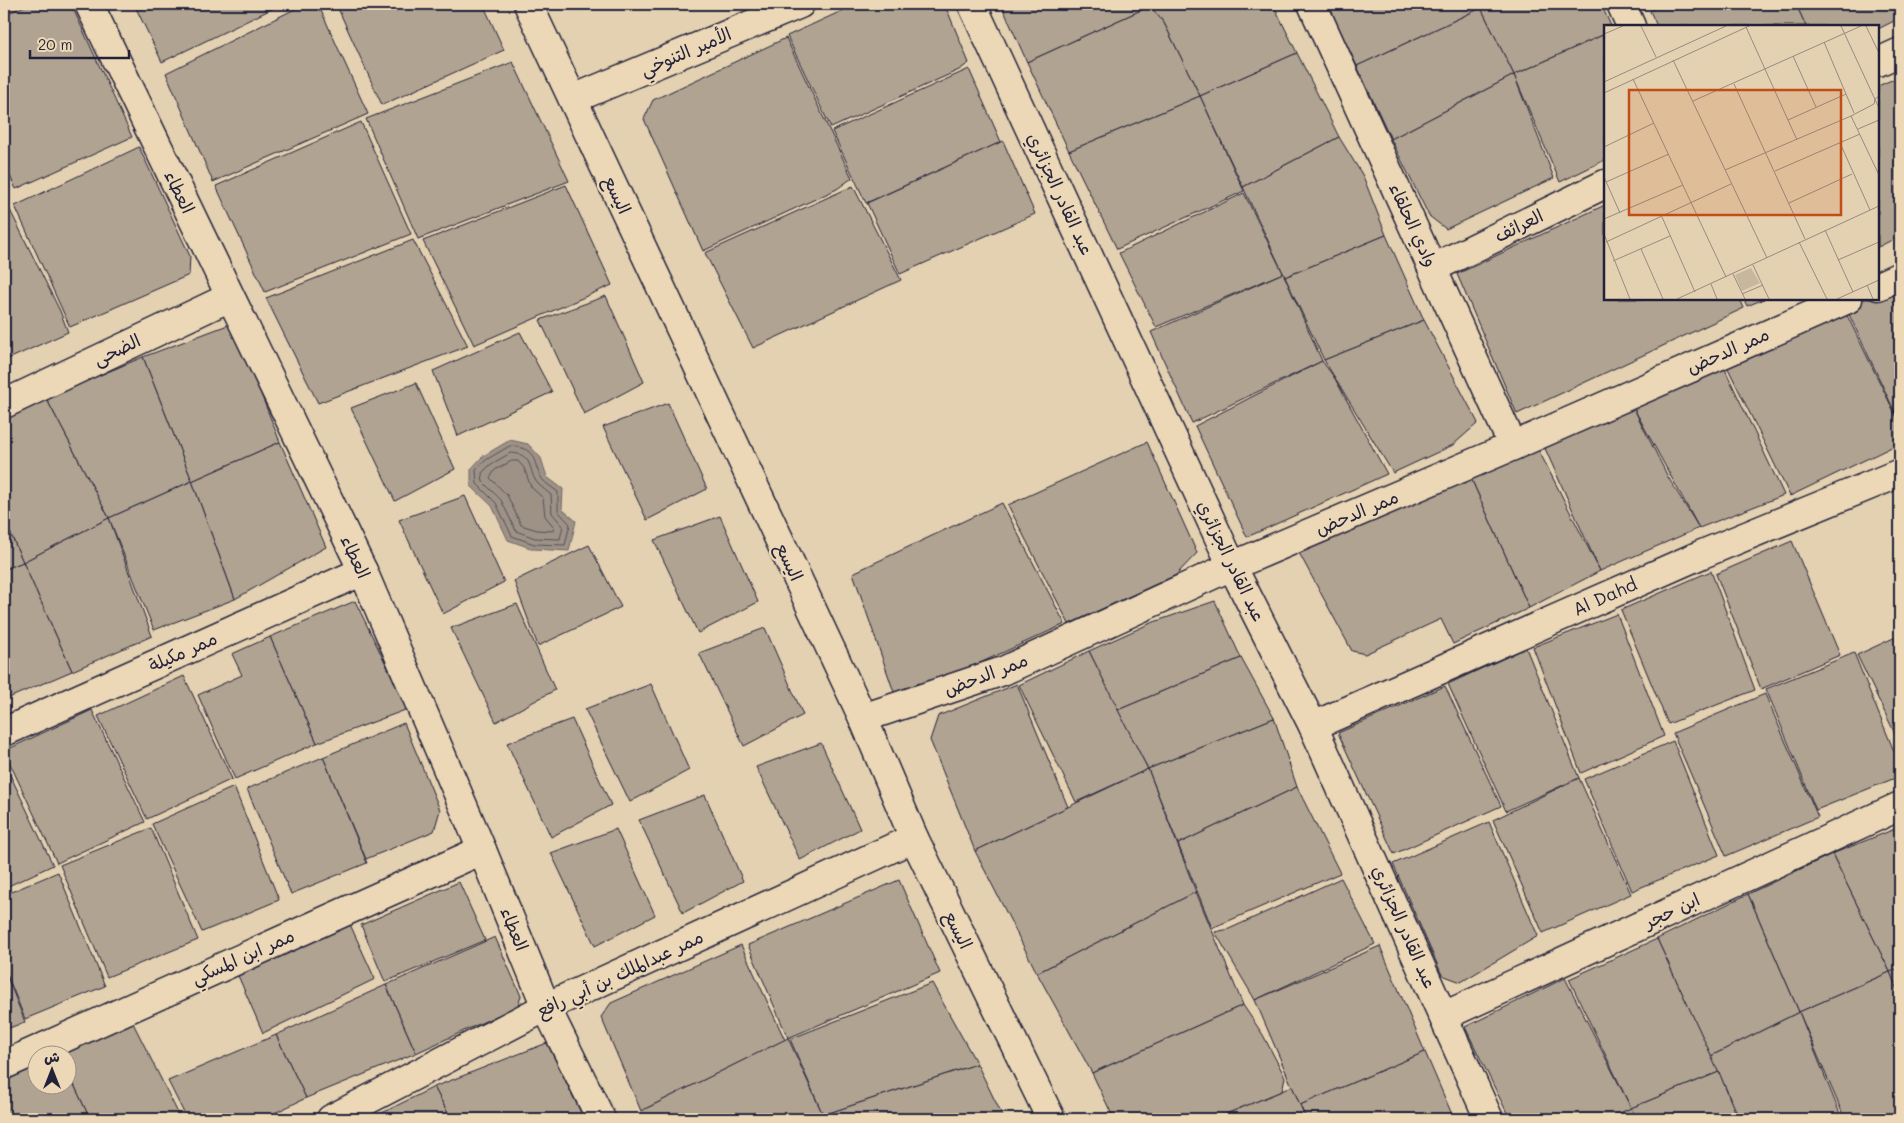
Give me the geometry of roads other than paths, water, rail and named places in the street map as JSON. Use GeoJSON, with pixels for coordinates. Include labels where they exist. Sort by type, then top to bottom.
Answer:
{"type":"FeatureCollection","features":[{"type":"Feature","properties":{"kind":"street","name":"العطاء"},"geometry":{"type":"LineString","coordinates":[[89,4],[363,572],[482,850],[546,1007],[601,1119]]}},
{"type":"Feature","properties":{"kind":"street","name":"اليسع"},"geometry":{"type":"LineString","coordinates":[[528,4],[862,718],[914,838],[1050,1119]]}},
{"type":"Feature","properties":{"kind":"street","name":"الأمير التنوخي"},"geometry":{"type":"LineString","coordinates":[[573,99],[800,4]]}},
{"type":"Feature","properties":{"kind":"street","name":"عبد القادر الجزائري"},"geometry":{"type":"LineString","coordinates":[[972,4],[1232,566],[1313,726],[1489,1119]]}},
{"type":"Feature","properties":{"kind":"street","name":"وادي الحلقاء"},"geometry":{"type":"LineString","coordinates":[[1312,4],[1513,446]]}},
{"type":"Feature","properties":{"kind":"street"},"geometry":{"type":"LineString","coordinates":[[1621,4],[1631,25]]}},
{"type":"Feature","properties":{"kind":"street"},"geometry":{"type":"LineString","coordinates":[[1879,62],[1900,52]]}},
{"type":"Feature","properties":{"kind":"street","name":"العرائف"},"geometry":{"type":"LineString","coordinates":[[1433,268],[1604,184]]}},
{"type":"Feature","properties":{"kind":"street"},"geometry":{"type":"LineString","coordinates":[[1879,286],[1900,276]]}},
{"type":"Feature","properties":{"kind":"street","name":"الضحى"},"geometry":{"type":"LineString","coordinates":[[4,404],[230,297]]}},
{"type":"Feature","properties":{"kind":"street","name":"ممر الدحض"},"geometry":{"type":"LineString","coordinates":[[862,718],[1003,671],[1232,566],[1513,446],[1846,300]]}},
{"type":"Feature","properties":{"kind":"street","name":"Al Dahd"},"geometry":{"type":"LineString","coordinates":[[1313,726],[1700,555],[1900,473]]}},
{"type":"Feature","properties":{"kind":"street","name":"ممر مكيلة"},"geometry":{"type":"LineString","coordinates":[[4,732],[363,572]]}},
{"type":"Feature","properties":{"kind":"street","name":"ابن حجر"},"geometry":{"type":"LineString","coordinates":[[1444,1016],[1900,806]]}},
{"type":"Feature","properties":{"kind":"street","name":"ممر عبدالملك بن أبي رافع"},"geometry":{"type":"LineString","coordinates":[[331,1119],[546,1007],[914,838]]}},
{"type":"Feature","properties":{"kind":"street","name":"ممر ابن المسكي"},"geometry":{"type":"LineString","coordinates":[[4,1065],[482,850]]}},
{"type":"Feature","properties":{"kind":"water"},"geometry":{"type":"Polygon","coordinates":[[[510,440],[528,444],[541,458],[547,477],[563,489],[562,509],[576,521],[569,551],[533,549],[508,540],[492,506],[471,486],[471,469],[483,456],[510,440]]]}}]}
